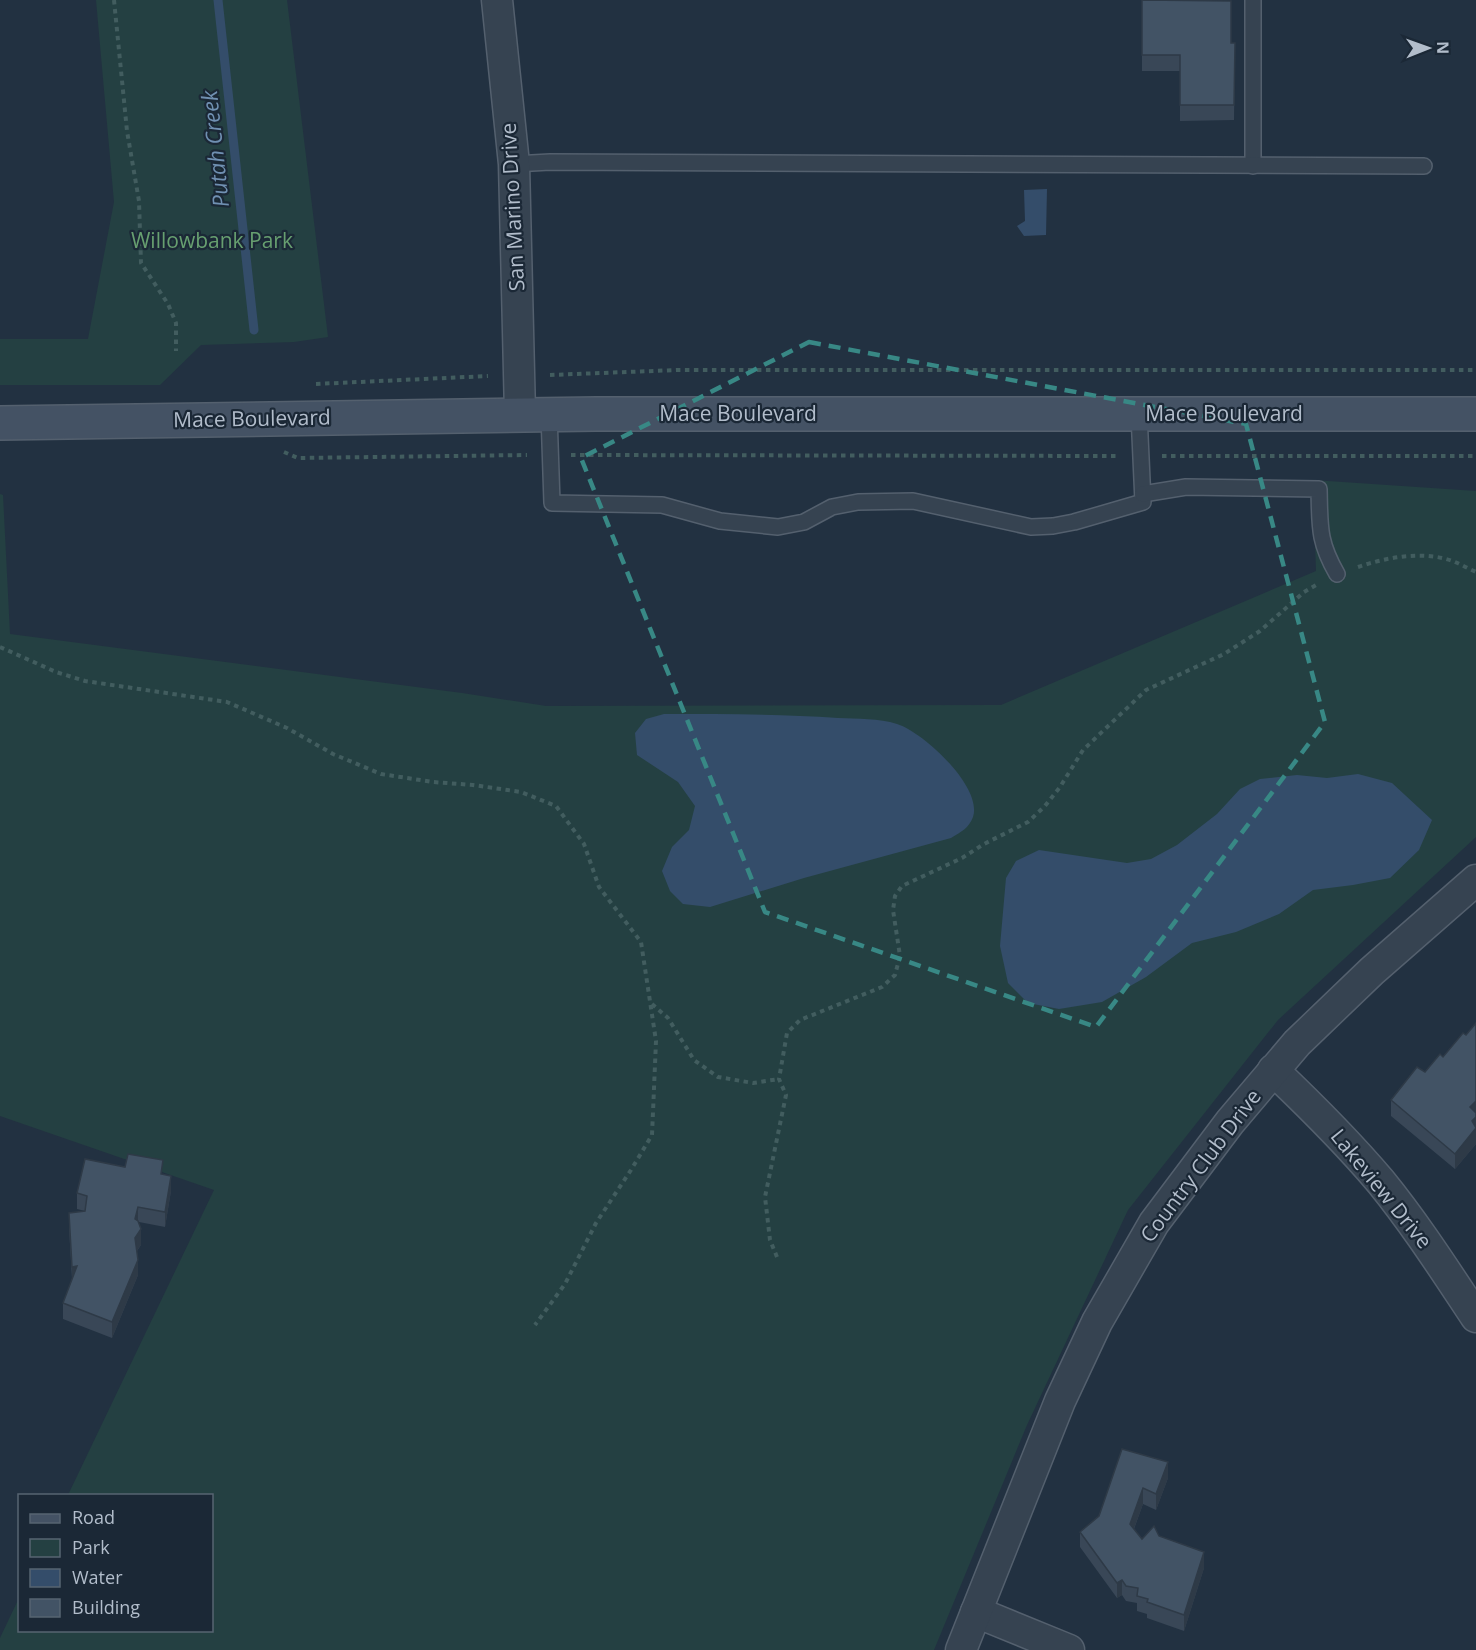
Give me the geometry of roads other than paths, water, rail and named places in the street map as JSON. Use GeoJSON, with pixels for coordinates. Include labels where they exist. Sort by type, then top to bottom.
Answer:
{"type":"FeatureCollection","features":[{"type":"Feature","properties":{"kind":"street","name":"San Marino Drive"},"geometry":{"type":"LineString","coordinates":[[497,0],[514,164],[520,375],[535,414]]}},
{"type":"Feature","properties":{"kind":"street","name":"Mace Boulevard"},"geometry":{"type":"LineString","coordinates":[[0,423],[535,414],[1476,414]]}},
{"type":"Feature","properties":{"kind":"street","name":"Country Club Drive"},"geometry":{"type":"LineString","coordinates":[[961,1650],[1060,1401],[1097,1322],[1154,1222],[1230,1122],[1297,1043],[1372,970],[1476,880]]}},
{"type":"Feature","properties":{"kind":"street","name":"Lakeview Drive"},"geometry":{"type":"LineString","coordinates":[[1273,1070],[1345,1142],[1382,1184],[1428,1244],[1476,1317]]}},
{"type":"Feature","properties":{"kind":"street"},"geometry":{"type":"LineString","coordinates":[[976,1612],[1069,1650]]}},
{"type":"Feature","properties":{"kind":"lane"},"geometry":{"type":"LineString","coordinates":[[1253,0],[1253,166]]}},
{"type":"Feature","properties":{"kind":"lane"},"geometry":{"type":"LineString","coordinates":[[514,164],[550,162],[1424,166]]}},
{"type":"Feature","properties":{"kind":"lane"},"geometry":{"type":"LineString","coordinates":[[535,414],[550,455],[552,503],[662,505],[720,521],[746,525],[787,525],[804,522],[832,507],[858,502],[913,501],[1031,527],[1053,526],[1103,515],[1143,502],[1139,414]]}},
{"type":"Feature","properties":{"kind":"lane"},"geometry":{"type":"LineString","coordinates":[[1143,494],[1186,487],[1319,489],[1320,537],[1327,557],[1337,574]]}},
{"type":"Feature","properties":{"kind":"water"},"geometry":{"type":"Polygon","coordinates":[[[1047,189],[1046,235],[1024,236],[1017,226],[1025,221],[1024,190],[1047,189]]]}},
{"type":"Feature","properties":{"kind":"water"},"geometry":{"type":"Polygon","coordinates":[[[664,714],[794,716],[875,720],[897,724],[908,729],[935,749],[960,776],[974,805],[973,817],[967,827],[951,838],[804,878],[710,907],[683,904],[670,891],[662,871],[672,847],[689,830],[695,806],[678,782],[637,755],[635,733],[646,719],[664,714]]]}},
{"type":"Feature","properties":{"kind":"water"},"geometry":{"type":"Polygon","coordinates":[[[1358,774],[1392,783],[1432,820],[1419,850],[1390,878],[1313,890],[1279,914],[1236,932],[1192,943],[1146,977],[1102,1002],[1059,1009],[1028,1003],[1008,983],[1000,946],[1006,878],[1016,861],[1039,850],[1127,863],[1151,859],[1177,845],[1217,814],[1240,789],[1260,779],[1297,775],[1327,778],[1358,774]]]}},
{"type":"Feature","properties":{"kind":"waterway","name":"Putah Creek"},"geometry":{"type":"LineString","coordinates":[[218,0],[254,330]]}},
{"type":"Feature","properties":{"kind":"park label","name":"Willowbank Park"},"geometry":{"type":"Point","coordinates":[212,241]}}]}
